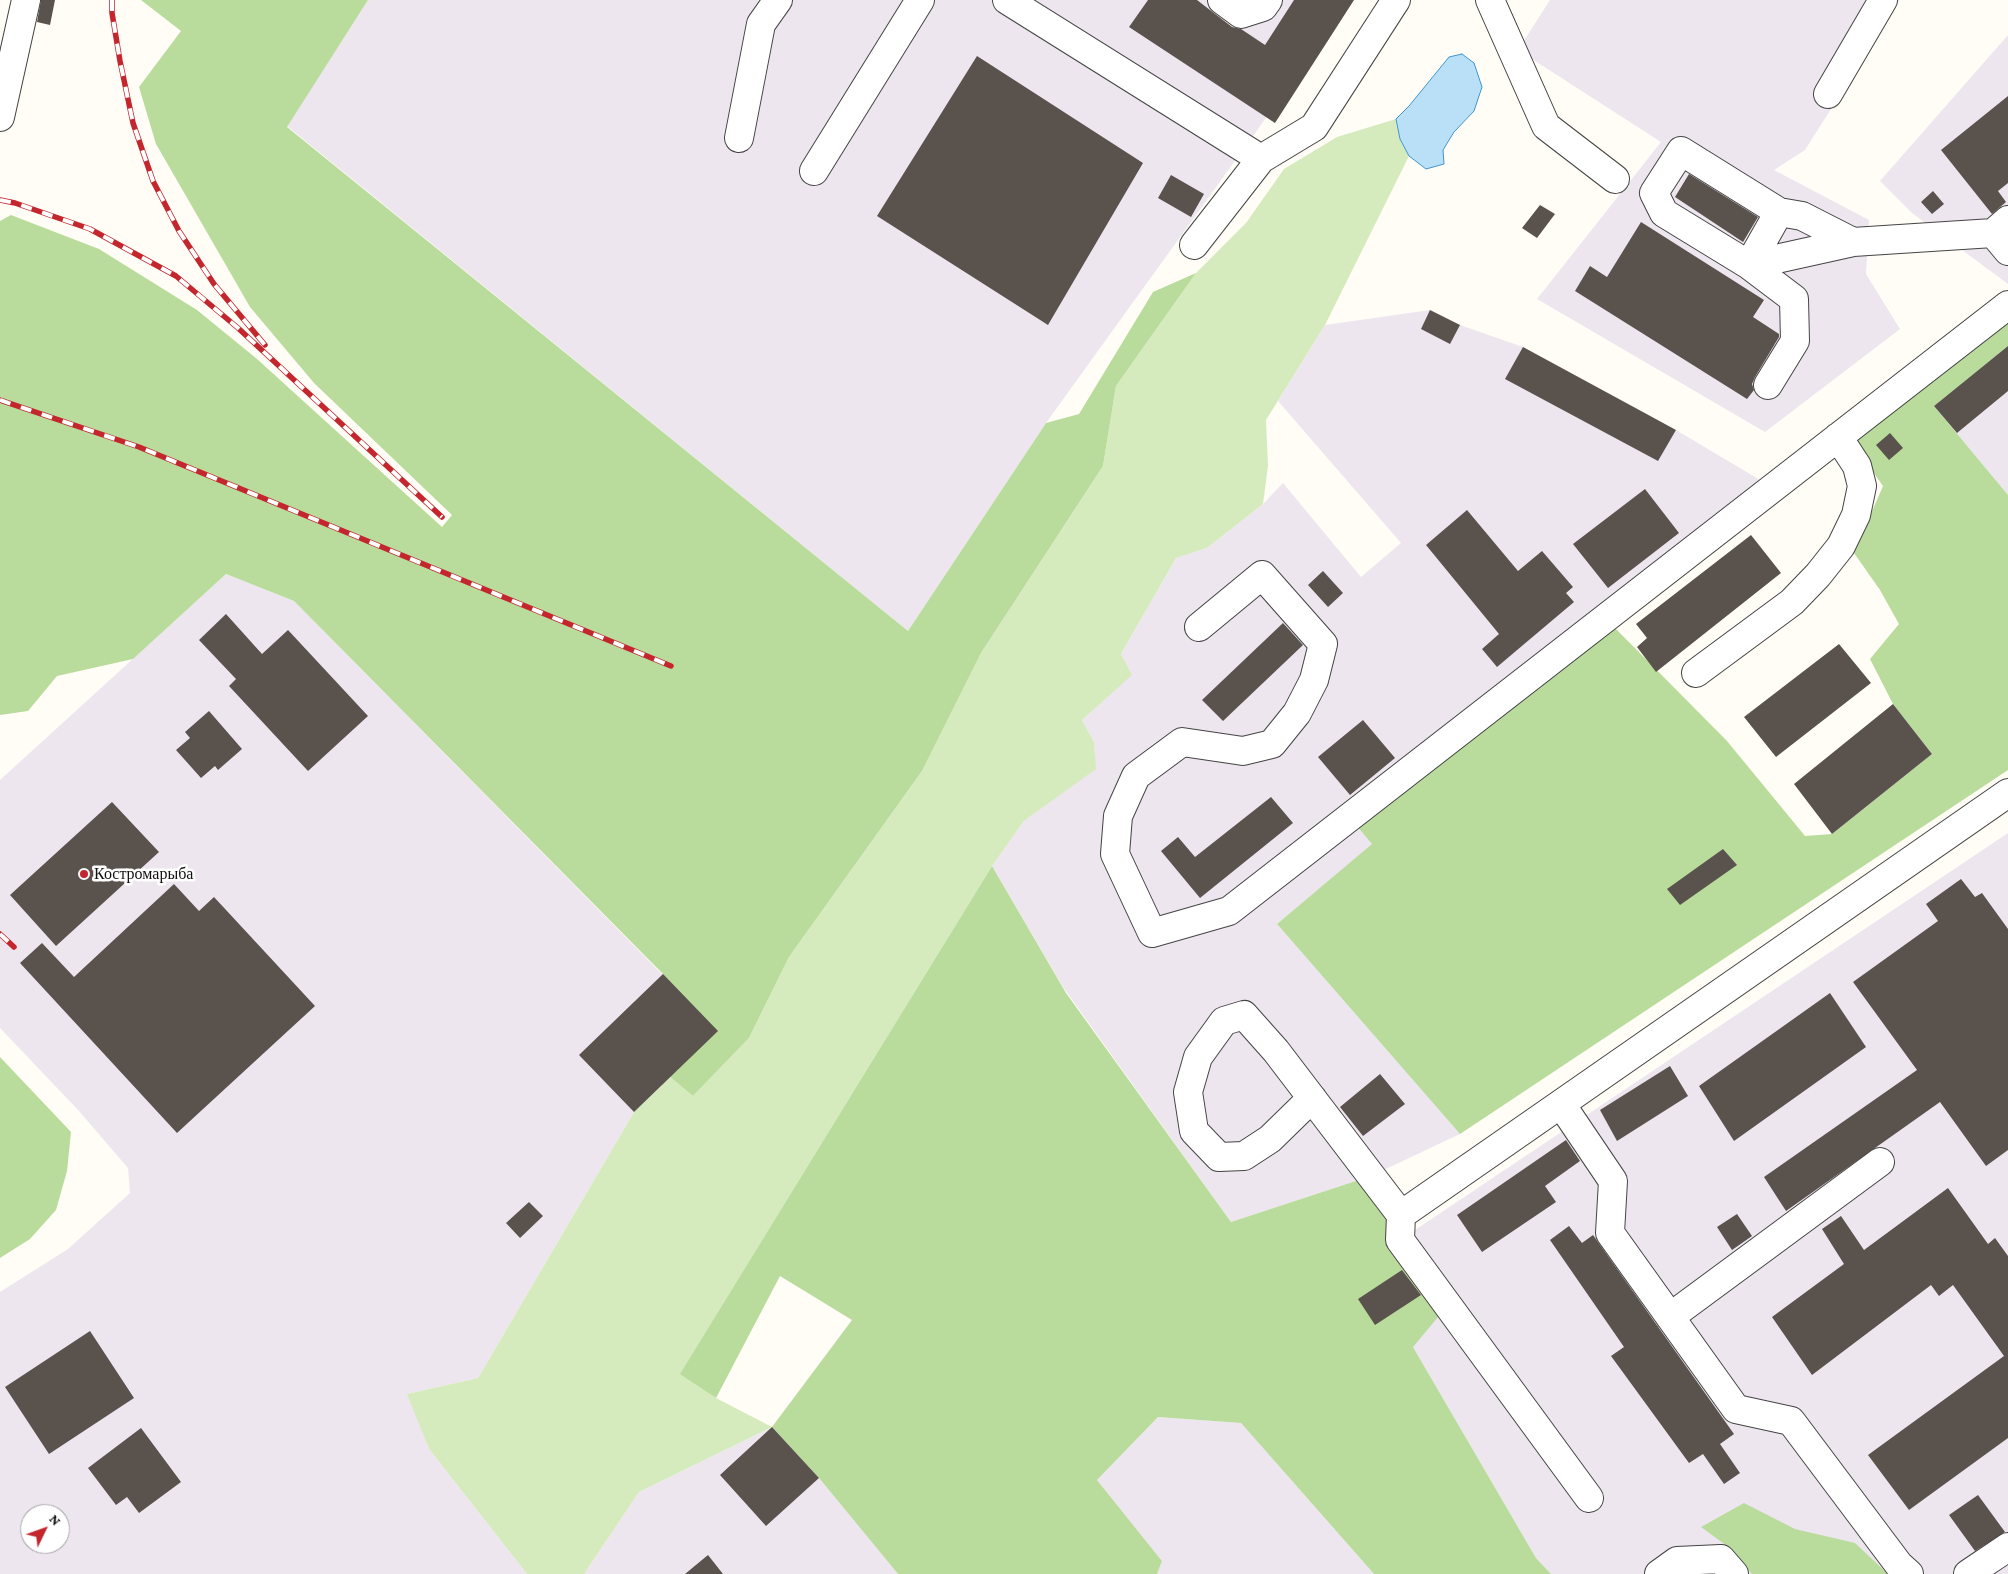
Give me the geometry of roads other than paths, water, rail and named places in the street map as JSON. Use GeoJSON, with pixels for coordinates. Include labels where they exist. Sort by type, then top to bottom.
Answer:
{"type":"FeatureCollection","features":[{"type":"Feature","properties":{"kind":"street"},"geometry":{"type":"LineString","coordinates":[[0,117],[26,0]]}},
{"type":"Feature","properties":{"kind":"street"},"geometry":{"type":"LineString","coordinates":[[739,138],[761,24],[778,0]]}},
{"type":"Feature","properties":{"kind":"street"},"geometry":{"type":"LineString","coordinates":[[814,171],[920,0]]}},
{"type":"Feature","properties":{"kind":"street"},"geometry":{"type":"LineString","coordinates":[[1007,0],[1261,159]]}},
{"type":"Feature","properties":{"kind":"street"},"geometry":{"type":"LineString","coordinates":[[1222,0],[1241,14],[1263,7],[1268,0]]}},
{"type":"Feature","properties":{"kind":"street"},"geometry":{"type":"LineString","coordinates":[[1194,244],[1261,159],[1314,127],[1396,0]]}},
{"type":"Feature","properties":{"kind":"street"},"geometry":{"type":"LineString","coordinates":[[1490,0],[1546,126],[1614,178]]}},
{"type":"Feature","properties":{"kind":"street"},"geometry":{"type":"LineString","coordinates":[[1828,94],[1883,0]]}},
{"type":"Feature","properties":{"kind":"street"},"geometry":{"type":"LineString","coordinates":[[1768,385],[1795,341],[1794,299],[1749,265],[1664,213],[1654,193],[1681,151],[1779,212],[1802,216],[1853,242]]}},
{"type":"Feature","properties":{"kind":"street"},"geometry":{"type":"LineString","coordinates":[[1749,265],[1779,212]]}},
{"type":"Feature","properties":{"kind":"street"},"geometry":{"type":"LineString","coordinates":[[1749,265],[1853,242],[2003,234]]}},
{"type":"Feature","properties":{"kind":"street"},"geometry":{"type":"LineString","coordinates":[[1199,627],[1262,575],[1323,644],[1314,680],[1297,713],[1272,744],[1243,751],[1182,742],[1136,776],[1118,816],[1115,854],[1152,932],[1229,911],[2008,305]]}},
{"type":"Feature","properties":{"kind":"street"},"geometry":{"type":"LineString","coordinates":[[1696,673],[1792,602],[1818,575],[1841,546],[1856,515],[1862,486],[1857,466],[1838,437]]}},
{"type":"Feature","properties":{"kind":"street"},"geometry":{"type":"LineString","coordinates":[[1401,1215],[2008,793]]}},
{"type":"Feature","properties":{"kind":"street"},"geometry":{"type":"LineString","coordinates":[[1312,1098],[1270,1139],[1244,1156],[1219,1157],[1194,1131],[1188,1092],[1198,1057],[1224,1021],[1244,1015],[1276,1051],[1312,1098],[1401,1215],[1400,1240],[1589,1498]]}},
{"type":"Feature","properties":{"kind":"street"},"geometry":{"type":"LineString","coordinates":[[1561,1104],[1613,1182],[1610,1233],[1736,1409],[1791,1422],[1899,1565],[1909,1574]]}},
{"type":"Feature","properties":{"kind":"street"},"geometry":{"type":"LineString","coordinates":[[1670,1317],[1880,1162]]}},
{"type":"Feature","properties":{"kind":"street"},"geometry":{"type":"LineString","coordinates":[[1968,1574],[2008,1547]]}},
{"type":"Feature","properties":{"kind":"street"},"geometry":{"type":"LineString","coordinates":[[1659,1574],[1677,1560],[1721,1559],[1734,1574]]}},
{"type":"Feature","properties":{"kind":"water"},"geometry":{"type":"Polygon","coordinates":[[[1462,54],[1474,63],[1482,87],[1474,111],[1454,132],[1443,150],[1444,164],[1426,169],[1409,156],[1400,139],[1396,119],[1449,57],[1462,54]]]}},
{"type":"Feature","properties":{"kind":"railway"},"geometry":{"type":"LineString","coordinates":[[112,0],[112,13],[120,61],[133,123],[153,181],[179,231],[214,284],[265,345]]}},
{"type":"Feature","properties":{"kind":"railway"},"geometry":{"type":"LineString","coordinates":[[0,200],[15,203],[90,229],[176,276],[238,328],[442,517]]}},
{"type":"Feature","properties":{"kind":"railway"},"geometry":{"type":"LineString","coordinates":[[0,400],[139,447],[671,666]]}},
{"type":"Feature","properties":{"kind":"railway"},"geometry":{"type":"LineString","coordinates":[[0,934],[14,947]]}},
{"type":"Feature","properties":{"kind":"place","name":"Костромарыба"},"geometry":{"type":"Point","coordinates":[84,874]}}]}
